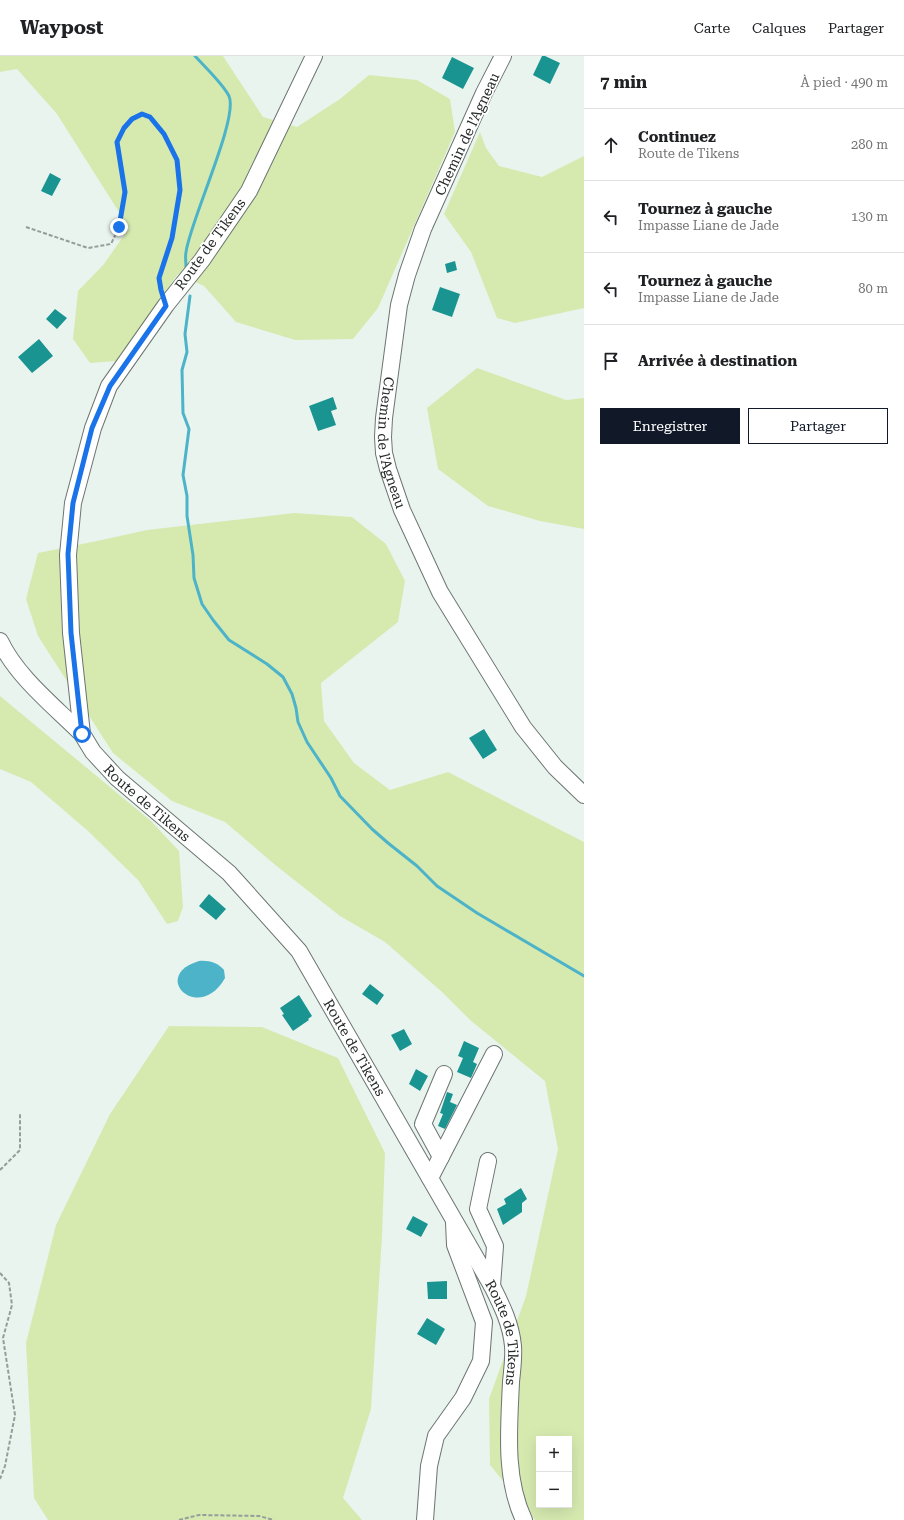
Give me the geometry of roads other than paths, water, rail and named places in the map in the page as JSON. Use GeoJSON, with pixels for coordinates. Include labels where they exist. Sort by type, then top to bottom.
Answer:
{"type":"FeatureCollection","features":[{"type":"Feature","properties":{"kind":"street","name":"Route de Tikens"},"geometry":{"type":"LineString","coordinates":[[314,56],[249,191],[202,260],[166,306],[110,386],[92,428],[73,503],[68,554],[71,633],[82,734],[93,752],[117,778],[229,873],[300,951],[492,1286],[508,1319],[513,1346],[510,1405],[510,1472],[518,1507],[524,1520]]}},
{"type":"Feature","properties":{"kind":"street","name":"Chemin de l’Agneau"},"geometry":{"type":"LineString","coordinates":[[503,56],[484,93],[423,229],[407,274],[399,305],[384,418],[384,453],[402,510],[440,592],[523,727],[555,767],[584,795]]}},
{"type":"Feature","properties":{"kind":"street"},"geometry":{"type":"LineString","coordinates":[[0,642],[6,655],[34,687],[82,734]]}},
{"type":"Feature","properties":{"kind":"street"},"geometry":{"type":"LineString","coordinates":[[430,1178],[494,1054]]}},
{"type":"Feature","properties":{"kind":"street"},"geometry":{"type":"LineString","coordinates":[[441,1157],[424,1124],[444,1074]]}},
{"type":"Feature","properties":{"kind":"street"},"geometry":{"type":"LineString","coordinates":[[488,1161],[478,1208],[495,1246],[492,1286]]}},
{"type":"Feature","properties":{"kind":"street"},"geometry":{"type":"LineString","coordinates":[[425,1520],[429,1466],[436,1436],[463,1398],[481,1361],[484,1322],[455,1245],[454,1220]]}},
{"type":"Feature","properties":{"kind":"water"},"geometry":{"type":"Polygon","coordinates":[[[199,961],[206,961],[216,964],[224,970],[225,978],[214,991],[203,997],[192,997],[184,992],[178,985],[178,976],[185,968],[199,961]]]}},
{"type":"Feature","properties":{"kind":"waterway"},"geometry":{"type":"LineString","coordinates":[[186,267],[186,254],[189,237],[221,147],[230,108],[229,96],[226,91],[195,56]]}},
{"type":"Feature","properties":{"kind":"waterway"},"geometry":{"type":"LineString","coordinates":[[190,296],[185,334],[187,352],[182,370],[183,413],[189,429],[183,475],[187,496],[187,516],[193,555],[194,578],[202,604],[229,640],[267,664],[283,677],[292,694],[298,722],[307,742],[331,778],[340,796],[372,829],[417,866],[437,886],[477,913],[584,976]]}}]}
